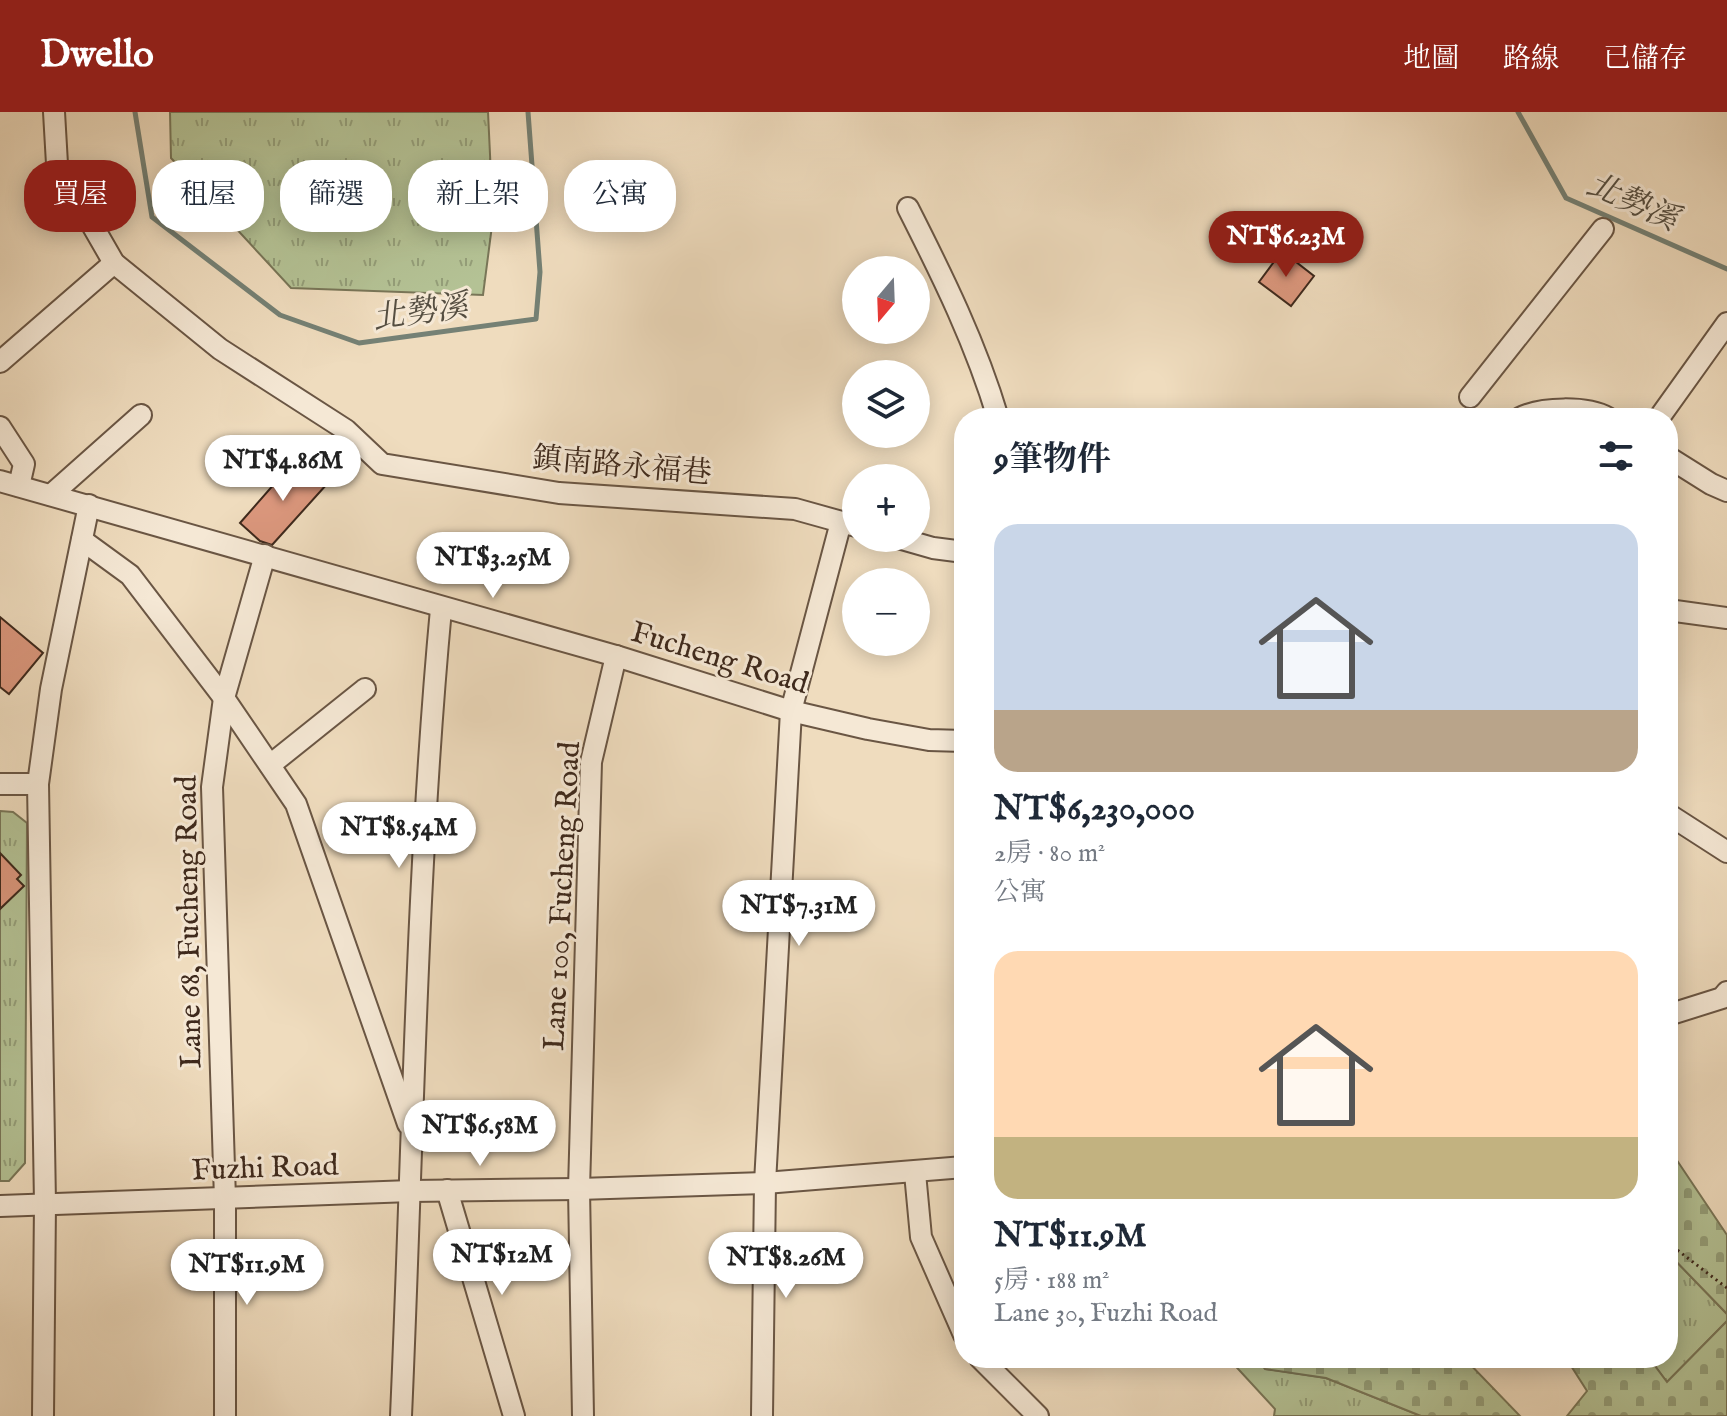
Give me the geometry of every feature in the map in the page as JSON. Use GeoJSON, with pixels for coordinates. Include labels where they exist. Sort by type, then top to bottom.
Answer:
{"type":"FeatureCollection","features":[{"type":"Feature","properties":{"kind":"street"},"geometry":{"type":"LineString","coordinates":[[0,362],[114,263],[57,164],[54,112]]}},
{"type":"Feature","properties":{"kind":"street"},"geometry":{"type":"LineString","coordinates":[[908,208],[955,300],[995,408]]}},
{"type":"Feature","properties":{"kind":"street"},"geometry":{"type":"LineString","coordinates":[[1470,397],[1603,229]]}},
{"type":"Feature","properties":{"kind":"street","name":"鎮南路永福巷"},"geometry":{"type":"LineString","coordinates":[[114,263],[220,349],[346,430],[382,464],[559,493],[795,509],[842,522]]}},
{"type":"Feature","properties":{"kind":"street"},"geometry":{"type":"LineString","coordinates":[[1666,408],[1727,323]]}},
{"type":"Feature","properties":{"kind":"street"},"geometry":{"type":"LineString","coordinates":[[51,495],[141,415]]}},
{"type":"Feature","properties":{"kind":"street"},"geometry":{"type":"LineString","coordinates":[[0,427],[24,464],[9,483]]}},
{"type":"Feature","properties":{"kind":"street"},"geometry":{"type":"LineString","coordinates":[[1678,463],[1727,491]]}},
{"type":"Feature","properties":{"kind":"street","name":"Fucheng Road"},"geometry":{"type":"LineString","coordinates":[[9,483],[265,555],[441,609],[616,656],[791,711],[898,735],[954,741]]}},
{"type":"Feature","properties":{"kind":"street"},"geometry":{"type":"LineString","coordinates":[[43,1416],[45,1203],[38,784],[51,689],[89,505]]}},
{"type":"Feature","properties":{"kind":"street"},"geometry":{"type":"LineString","coordinates":[[82,540],[130,575],[224,698],[296,804],[412,1135]]}},
{"type":"Feature","properties":{"kind":"street"},"geometry":{"type":"LineString","coordinates":[[762,1416],[765,1183],[791,711],[842,544]]}},
{"type":"Feature","properties":{"kind":"street"},"geometry":{"type":"LineString","coordinates":[[930,547],[954,551]]}},
{"type":"Feature","properties":{"kind":"street","name":"Lane 68, Fucheng Road"},"geometry":{"type":"LineString","coordinates":[[225,1416],[225,1199],[212,787],[224,698],[265,555]]}},
{"type":"Feature","properties":{"kind":"street"},"geometry":{"type":"LineString","coordinates":[[401,1416],[422,854],[441,609]]}},
{"type":"Feature","properties":{"kind":"street"},"geometry":{"type":"LineString","coordinates":[[1678,611],[1727,618]]}},
{"type":"Feature","properties":{"kind":"street","name":"Lane 100, Fucheng Road"},"geometry":{"type":"LineString","coordinates":[[583,1416],[579,1189],[591,762],[616,656]]}},
{"type":"Feature","properties":{"kind":"street"},"geometry":{"type":"LineString","coordinates":[[270,765],[365,689]]}},
{"type":"Feature","properties":{"kind":"street"},"geometry":{"type":"LineString","coordinates":[[0,784],[38,784]]}},
{"type":"Feature","properties":{"kind":"street"},"geometry":{"type":"LineString","coordinates":[[1678,820],[1727,852]]}},
{"type":"Feature","properties":{"kind":"street"},"geometry":{"type":"LineString","coordinates":[[1678,1012],[1722,998],[1727,992]]}},
{"type":"Feature","properties":{"kind":"street","name":"Fuzhi Road"},"geometry":{"type":"LineString","coordinates":[[0,1206],[411,1191],[765,1183],[954,1168]]}},
{"type":"Feature","properties":{"kind":"street"},"geometry":{"type":"LineString","coordinates":[[915,1173],[921,1237],[954,1312]]}},
{"type":"Feature","properties":{"kind":"street"},"geometry":{"type":"LineString","coordinates":[[447,1190],[514,1416]]}},
{"type":"Feature","properties":{"kind":"street"},"geometry":{"type":"LineString","coordinates":[[990,1368],[1038,1416]]}},
{"type":"Feature","properties":{"kind":"path"},"geometry":{"type":"LineString","coordinates":[[1678,1251],[1727,1288]]}},
{"type":"Feature","properties":{"kind":"green space"},"geometry":{"type":"Polygon","coordinates":[[[170,112],[488,112],[490,160],[408,160],[408,232],[491,232],[483,295],[291,288],[239,232],[264,232],[264,160],[171,158],[170,112]]]}},
{"type":"Feature","properties":{"kind":"green space"},"geometry":{"type":"Polygon","coordinates":[[[0,811],[13,812],[27,823],[25,1163],[9,1181],[0,1181],[0,811]]]}},
{"type":"Feature","properties":{"kind":"green space"},"geometry":{"type":"Polygon","coordinates":[[[1678,1162],[1727,1235],[1727,1314],[1678,1263],[1678,1162]]]}},
{"type":"Feature","properties":{"kind":"green space"},"geometry":{"type":"Polygon","coordinates":[[[1678,1263],[1727,1314],[1727,1321],[1667,1382],[1656,1368],[1678,1368],[1678,1263]]]}},
{"type":"Feature","properties":{"kind":"green space"},"geometry":{"type":"Polygon","coordinates":[[[1727,1321],[1727,1416],[1567,1416],[1587,1391],[1572,1368],[1656,1368],[1667,1382],[1727,1321]]]}},
{"type":"Feature","properties":{"kind":"green space"},"geometry":{"type":"Polygon","coordinates":[[[1237,1368],[1265,1368],[1326,1378],[1421,1416],[1274,1416],[1275,1409],[1237,1368]]]}},
{"type":"Feature","properties":{"kind":"green space"},"geometry":{"type":"Polygon","coordinates":[[[1474,1368],[1520,1416],[1421,1416],[1326,1378],[1265,1369],[1474,1368]]]}},
{"type":"Feature","properties":{"kind":"building"},"geometry":{"type":"Polygon","coordinates":[[[1282,251],[1314,276],[1291,306],[1259,282],[1282,251]]]}},
{"type":"Feature","properties":{"kind":"building"},"geometry":{"type":"Polygon","coordinates":[[[297,458],[327,484],[272,545],[260,541],[240,523],[297,458]]]}},
{"type":"Feature","properties":{"kind":"building"},"geometry":{"type":"Polygon","coordinates":[[[0,617],[43,653],[9,694],[0,687],[0,617]]]}},
{"type":"Feature","properties":{"kind":"building"},"geometry":{"type":"Polygon","coordinates":[[[0,853],[21,875],[17,879],[24,886],[0,909],[0,853]]]}},
{"type":"Feature","properties":{"kind":"waterway","name":"北勢溪"},"geometry":{"type":"LineString","coordinates":[[135,112],[152,217],[280,315],[359,343],[536,319],[540,272],[528,112]]}},
{"type":"Feature","properties":{"kind":"waterway","name":"北勢溪"},"geometry":{"type":"LineString","coordinates":[[1518,112],[1566,198],[1727,269]]}}]}
